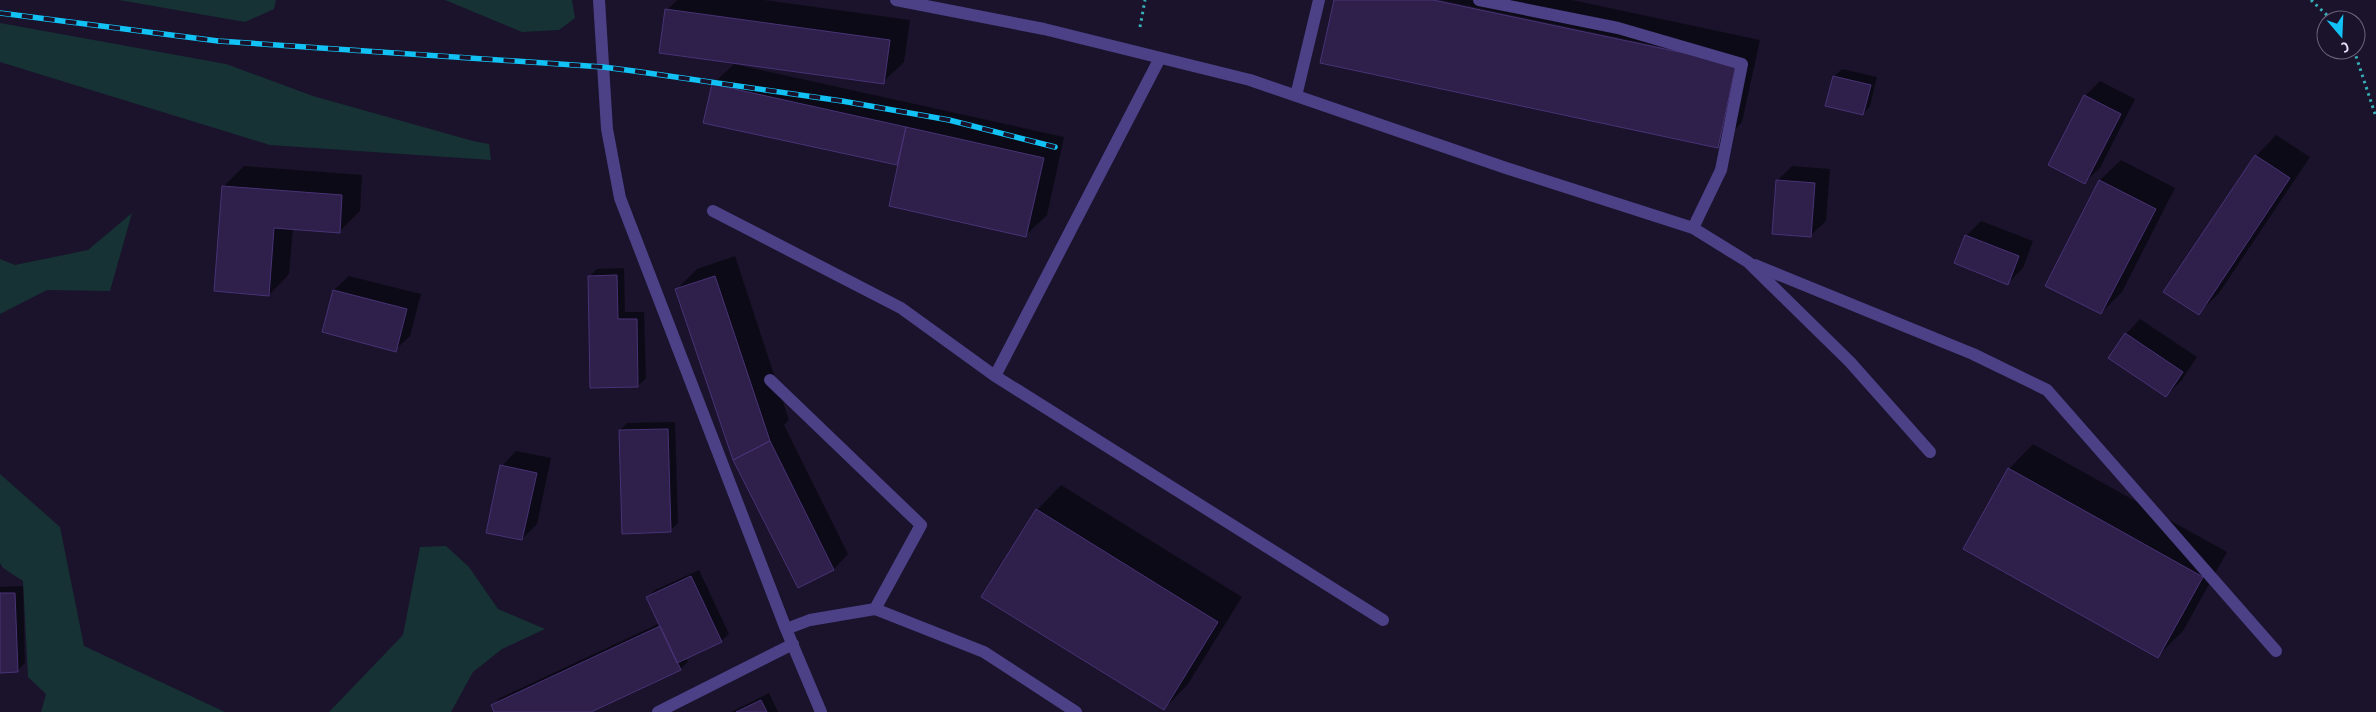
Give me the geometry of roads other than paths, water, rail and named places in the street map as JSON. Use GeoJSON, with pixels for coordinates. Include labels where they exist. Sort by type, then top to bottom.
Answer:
{"type":"FeatureCollection","features":[{"type":"Feature","properties":{"kind":"lane"},"geometry":{"type":"LineString","coordinates":[[600,0],[607,129],[620,198],[786,628],[821,712]]}},
{"type":"Feature","properties":{"kind":"lane"},"geometry":{"type":"LineString","coordinates":[[896,0],[1044,29],[1250,80],[1506,168],[1692,228],[1748,262],[1973,354],[2047,390],[2276,651]]}},
{"type":"Feature","properties":{"kind":"lane"},"geometry":{"type":"LineString","coordinates":[[1296,96],[1319,0]]}},
{"type":"Feature","properties":{"kind":"lane"},"geometry":{"type":"LineString","coordinates":[[1479,0],[1618,28],[1742,64],[1722,170],[1692,228]]}},
{"type":"Feature","properties":{"kind":"lane"},"geometry":{"type":"LineString","coordinates":[[995,376],[1160,58]]}},
{"type":"Feature","properties":{"kind":"lane"},"geometry":{"type":"LineString","coordinates":[[713,211],[901,308],[995,376],[1383,620]]}},
{"type":"Feature","properties":{"kind":"lane"},"geometry":{"type":"LineString","coordinates":[[1748,262],[1850,362],[1930,452]]}},
{"type":"Feature","properties":{"kind":"lane"},"geometry":{"type":"LineString","coordinates":[[770,380],[921,525],[875,609]]}},
{"type":"Feature","properties":{"kind":"lane"},"geometry":{"type":"LineString","coordinates":[[786,628],[810,620],[875,609],[984,652],[1076,712]]}},
{"type":"Feature","properties":{"kind":"lane"},"geometry":{"type":"LineString","coordinates":[[658,712],[793,644]]}},
{"type":"Feature","properties":{"kind":"railway"},"geometry":{"type":"LineString","coordinates":[[0,13],[218,41],[603,67],[842,101],[949,120],[1055,147]]}}]}
